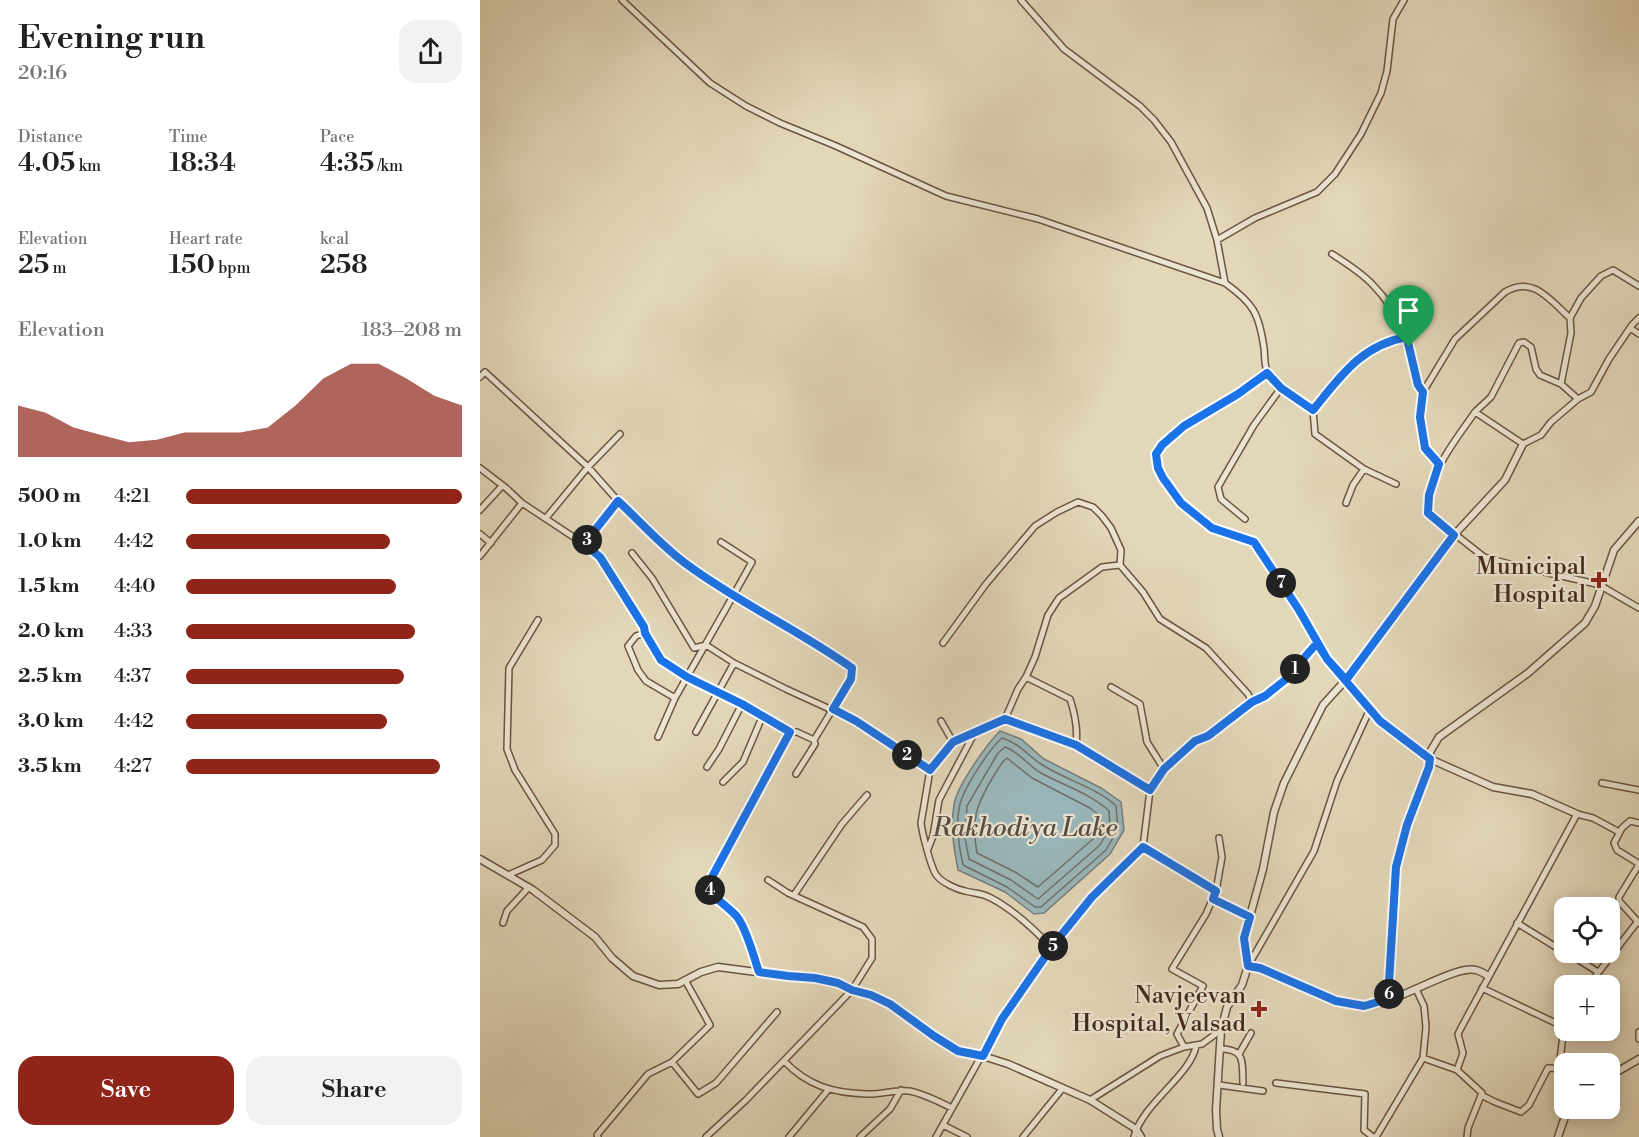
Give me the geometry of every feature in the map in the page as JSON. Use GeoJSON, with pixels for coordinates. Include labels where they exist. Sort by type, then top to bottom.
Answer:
{"type":"FeatureCollection","features":[{"type":"Feature","properties":{"kind":"street"},"geometry":{"type":"LineString","coordinates":[[622,0],[710,83],[746,106],[780,123],[946,196],[1038,219],[1225,283],[1246,298],[1254,310],[1262,332],[1267,373],[1281,388],[1313,410]]}},
{"type":"Feature","properties":{"kind":"street"},"geometry":{"type":"LineString","coordinates":[[1021,0],[1064,49],[1140,106],[1171,142],[1207,208],[1217,240],[1225,283]]}},
{"type":"Feature","properties":{"kind":"street"},"geometry":{"type":"LineString","coordinates":[[1217,240],[1255,218],[1317,192],[1335,174],[1362,134],[1381,93],[1387,71],[1393,19],[1404,0]]}},
{"type":"Feature","properties":{"kind":"street"},"geometry":{"type":"LineString","coordinates":[[1332,254],[1372,283],[1398,315],[1407,337],[1418,385],[1423,392]]}},
{"type":"Feature","properties":{"kind":"street"},"geometry":{"type":"LineString","coordinates":[[1561,384],[1572,333],[1570,318],[1581,298],[1601,276],[1613,270],[1639,286]]}},
{"type":"Feature","properties":{"kind":"street"},"geometry":{"type":"LineString","coordinates":[[1439,464],[1425,448],[1420,417],[1423,392],[1455,339],[1513,287],[1525,285],[1537,288],[1570,318]]}},
{"type":"Feature","properties":{"kind":"street"},"geometry":{"type":"LineString","coordinates":[[1248,966],[1244,938],[1263,870],[1274,812],[1284,783],[1323,705],[1346,680],[1454,535],[1505,480],[1523,444],[1541,435],[1551,422],[1578,399],[1591,392],[1609,358],[1639,318]]}},
{"type":"Feature","properties":{"kind":"street"},"geometry":{"type":"LineString","coordinates":[[1630,328],[1639,334]]}},
{"type":"Feature","properties":{"kind":"street"},"geometry":{"type":"LineString","coordinates":[[1396,484],[1364,469],[1315,434],[1313,410],[1351,364],[1392,340],[1407,337]]}},
{"type":"Feature","properties":{"kind":"street"},"geometry":{"type":"LineString","coordinates":[[1578,399],[1561,384],[1540,375],[1536,369],[1531,347],[1524,342],[1519,343],[1491,397],[1475,412],[1439,464],[1429,495],[1428,513],[1484,556],[1601,586],[1639,608]]}},
{"type":"Feature","properties":{"kind":"street"},"geometry":{"type":"LineString","coordinates":[[480,377],[484,372],[588,467],[618,501],[687,565],[733,596],[852,668],[851,679],[796,774]]}},
{"type":"Feature","properties":{"kind":"street"},"geometry":{"type":"LineString","coordinates":[[1267,373],[1238,394],[1184,426],[1162,445],[1156,454],[1158,468],[1163,478],[1181,503],[1212,528],[1254,542],[1299,610],[1327,659],[1380,721],[1430,759],[1493,787],[1532,794],[1577,814],[1593,818],[1619,832]]}},
{"type":"Feature","properties":{"kind":"street"},"geometry":{"type":"LineString","coordinates":[[1245,519],[1221,499],[1218,487],[1254,425],[1281,388]]}},
{"type":"Feature","properties":{"kind":"street"},"geometry":{"type":"LineString","coordinates":[[1475,412],[1523,444]]}},
{"type":"Feature","properties":{"kind":"street"},"geometry":{"type":"LineString","coordinates":[[546,518],[588,467],[620,434]]}},
{"type":"Feature","properties":{"kind":"street"},"geometry":{"type":"LineString","coordinates":[[480,468],[522,503],[600,557],[644,627],[645,633],[661,660],[687,677],[763,715],[790,732],[797,732],[814,740]]}},
{"type":"Feature","properties":{"kind":"street"},"geometry":{"type":"LineString","coordinates":[[1346,503],[1364,469]]}},
{"type":"Feature","properties":{"kind":"street"},"geometry":{"type":"LineString","coordinates":[[480,510],[502,486]]}},
{"type":"Feature","properties":{"kind":"street"},"geometry":{"type":"LineString","coordinates":[[584,544],[618,501]]}},
{"type":"Feature","properties":{"kind":"street"},"geometry":{"type":"LineString","coordinates":[[943,643],[986,584],[1035,526],[1078,502],[1093,507],[1102,516],[1121,550],[1120,565],[1143,592],[1160,619],[1206,648],[1248,693],[1252,702]]}},
{"type":"Feature","properties":{"kind":"street"},"geometry":{"type":"LineString","coordinates":[[480,556],[522,503]]}},
{"type":"Feature","properties":{"kind":"street"},"geometry":{"type":"LineString","coordinates":[[1388,999],[1396,867],[1407,825],[1429,767],[1430,752],[1439,737],[1528,673],[1585,623],[1595,606],[1614,550],[1639,520]]}},
{"type":"Feature","properties":{"kind":"street"},"geometry":{"type":"LineString","coordinates":[[480,534],[491,543]]}},
{"type":"Feature","properties":{"kind":"street"},"geometry":{"type":"LineString","coordinates":[[658,737],[675,698],[752,562],[721,542]]}},
{"type":"Feature","properties":{"kind":"street"},"geometry":{"type":"LineString","coordinates":[[632,553],[652,578],[694,648],[706,645],[734,663],[833,709],[856,721],[930,770]]}},
{"type":"Feature","properties":{"kind":"street"},"geometry":{"type":"LineString","coordinates":[[1005,719],[1018,688],[1026,676],[1048,615],[1059,598],[1102,567],[1120,565]]}},
{"type":"Feature","properties":{"kind":"street"},"geometry":{"type":"LineString","coordinates":[[508,875],[542,860],[555,845],[555,834],[515,770],[507,750],[509,668],[538,620]]}},
{"type":"Feature","properties":{"kind":"street"},"geometry":{"type":"LineString","coordinates":[[645,633],[636,636],[628,646],[638,670],[646,681],[675,698]]}},
{"type":"Feature","properties":{"kind":"street"},"geometry":{"type":"LineString","coordinates":[[936,1137],[1002,1019],[1052,948],[1092,897],[1143,847],[1150,790],[1164,769],[1195,741],[1208,736],[1285,680],[1317,643]]}},
{"type":"Feature","properties":{"kind":"street"},"geometry":{"type":"LineString","coordinates":[[696,732],[734,663]]}},
{"type":"Feature","properties":{"kind":"street"},"geometry":{"type":"LineString","coordinates":[[1026,676],[1070,699],[1074,711],[1076,745]]}},
{"type":"Feature","properties":{"kind":"street"},"geometry":{"type":"LineString","coordinates":[[1111,687],[1140,704],[1147,741],[1164,769]]}},
{"type":"Feature","properties":{"kind":"street"},"geometry":{"type":"LineString","coordinates":[[707,767],[742,704]]}},
{"type":"Feature","properties":{"kind":"street"},"geometry":{"type":"LineString","coordinates":[[1217,1135],[1216,1110],[1221,1030],[1227,1007],[1242,985],[1248,966],[1314,851],[1337,781],[1370,709]]}},
{"type":"Feature","properties":{"kind":"street"},"geometry":{"type":"LineString","coordinates":[[723,782],[743,762],[763,715]]}},
{"type":"Feature","properties":{"kind":"street"},"geometry":{"type":"LineString","coordinates":[[1052,948],[1034,929],[994,899],[980,892],[966,892],[948,884],[936,875],[921,823],[930,770],[953,742],[1005,719],[1076,745],[1150,790]]}},
{"type":"Feature","properties":{"kind":"street"},"geometry":{"type":"LineString","coordinates":[[941,721],[953,742]]}},
{"type":"Feature","properties":{"kind":"street"},"geometry":{"type":"LineString","coordinates":[[759,972],[740,921],[709,888],[712,877],[790,732]]}},
{"type":"Feature","properties":{"kind":"street"},"geometry":{"type":"LineString","coordinates":[[928,850],[942,794],[975,732]]}},
{"type":"Feature","properties":{"kind":"street"},"geometry":{"type":"LineString","coordinates":[[1602,783],[1639,790]]}},
{"type":"Feature","properties":{"kind":"street"},"geometry":{"type":"LineString","coordinates":[[794,895],[842,824],[867,795]]}},
{"type":"Feature","properties":{"kind":"street"},"geometry":{"type":"LineString","coordinates":[[1457,1070],[1463,1053],[1458,1034],[1577,814]]}},
{"type":"Feature","properties":{"kind":"street"},"geometry":{"type":"LineString","coordinates":[[1596,975],[1639,921],[1619,901],[1619,897],[1638,866],[1636,861],[1614,847],[1614,843],[1619,832],[1630,821],[1639,822]]}},
{"type":"Feature","properties":{"kind":"street"},"geometry":{"type":"LineString","coordinates":[[1184,1047],[1177,1034],[1203,986],[1172,969],[1206,914],[1216,891],[1222,857],[1219,838]]}},
{"type":"Feature","properties":{"kind":"street"},"geometry":{"type":"LineString","coordinates":[[1143,847],[1216,891]]}},
{"type":"Feature","properties":{"kind":"street"},"geometry":{"type":"LineString","coordinates":[[480,859],[529,887],[595,937],[612,958],[633,976],[659,985],[678,984],[701,972],[718,967],[815,978],[838,983],[890,1004],[958,1051],[1008,1064],[1090,1100],[1136,1129],[1141,1137]]}},
{"type":"Feature","properties":{"kind":"street"},"geometry":{"type":"LineString","coordinates":[[706,1137],[746,1100],[852,990],[872,958],[872,939],[863,927],[794,895],[768,880]]}},
{"type":"Feature","properties":{"kind":"street"},"geometry":{"type":"LineString","coordinates":[[502,923],[507,911],[529,887]]}},
{"type":"Feature","properties":{"kind":"street"},"geometry":{"type":"LineString","coordinates":[[1213,899],[1250,917]]}},
{"type":"Feature","properties":{"kind":"street"},"geometry":{"type":"LineString","coordinates":[[1517,923],[1554,945]]}},
{"type":"Feature","properties":{"kind":"street"},"geometry":{"type":"LineString","coordinates":[[1583,963],[1598,972]]}},
{"type":"Feature","properties":{"kind":"street"},"geometry":{"type":"LineString","coordinates":[[1248,966],[1260,968],[1336,1001],[1364,1006],[1416,989],[1456,972],[1475,969],[1488,976]]}},
{"type":"Feature","properties":{"kind":"street"},"geometry":{"type":"LineString","coordinates":[[598,1137],[648,1074],[672,1062],[710,1025],[685,980]]}},
{"type":"Feature","properties":{"kind":"street"},"geometry":{"type":"LineString","coordinates":[[1482,988],[1554,1022]]}},
{"type":"Feature","properties":{"kind":"street"},"geometry":{"type":"LineString","coordinates":[[1275,1083],[1365,1094],[1364,1130],[1374,1137],[1423,1058],[1426,1026],[1424,1006],[1416,989]]}},
{"type":"Feature","properties":{"kind":"street"},"geometry":{"type":"LineString","coordinates":[[672,1062],[699,1094],[716,1083],[777,1012]]}},
{"type":"Feature","properties":{"kind":"street"},"geometry":{"type":"LineString","coordinates":[[1090,1100],[1160,1056],[1184,1047],[1196,1046],[1221,1030]]}},
{"type":"Feature","properties":{"kind":"street"},"geometry":{"type":"LineString","coordinates":[[1639,1032],[1639,1039]]}},
{"type":"Feature","properties":{"kind":"street"},"geometry":{"type":"LineString","coordinates":[[1239,1054],[1251,1033]]}},
{"type":"Feature","properties":{"kind":"street"},"geometry":{"type":"LineString","coordinates":[[1134,1137],[1136,1129],[1161,1094],[1186,1066],[1196,1046]]}},
{"type":"Feature","properties":{"kind":"street"},"geometry":{"type":"LineString","coordinates":[[1220,1049],[1232,1049],[1239,1054],[1242,1059],[1243,1083]]}},
{"type":"Feature","properties":{"kind":"street"},"geometry":{"type":"LineString","coordinates":[[1423,1058],[1457,1070],[1482,1093],[1481,1095],[1521,1112],[1530,1105],[1548,1068],[1554,1069]]}},
{"type":"Feature","properties":{"kind":"street"},"geometry":{"type":"LineString","coordinates":[[1620,1070],[1639,1059]]}},
{"type":"Feature","properties":{"kind":"street"},"geometry":{"type":"LineString","coordinates":[[784,1061],[813,1084],[828,1090],[867,1094],[911,1091],[952,1108]]}},
{"type":"Feature","properties":{"kind":"street"},"geometry":{"type":"LineString","coordinates":[[1219,1085],[1263,1091]]}},
{"type":"Feature","properties":{"kind":"street"},"geometry":{"type":"LineString","coordinates":[[1023,1137],[1062,1089]]}},
{"type":"Feature","properties":{"kind":"street"},"geometry":{"type":"LineString","coordinates":[[789,1137],[828,1090]]}},
{"type":"Feature","properties":{"kind":"street"},"geometry":{"type":"LineString","coordinates":[[860,1137],[890,1108],[901,1090]]}},
{"type":"Feature","properties":{"kind":"street"},"geometry":{"type":"LineString","coordinates":[[1467,1137],[1468,1128],[1481,1095]]}},
{"type":"Feature","properties":{"kind":"street"},"geometry":{"type":"LineString","coordinates":[[1559,1136],[1565,1119]]}},
{"type":"Feature","properties":{"kind":"street"},"geometry":{"type":"LineString","coordinates":[[942,1125],[967,1137]]}},
{"type":"Feature","properties":{"kind":"water","name":"Rakhodiya Lake"},"geometry":{"type":"Polygon","coordinates":[[[1000,731],[1021,739],[1044,759],[1101,788],[1121,802],[1124,830],[1110,854],[1044,913],[1034,914],[1005,892],[958,870],[952,830],[956,797],[973,766],[1000,731]]]}},
{"type":"Feature","properties":{"kind":"place","name":"Municipal Hospital"},"geometry":{"type":"Point","coordinates":[1599,580]}},
{"type":"Feature","properties":{"kind":"place","name":"Navjeevan Hospital, Valsad"},"geometry":{"type":"Point","coordinates":[1259,1009]}},
{"type":"Feature","properties":{"kind":"route"},"geometry":{"type":"LineString","coordinates":[[1409,347],[1407,337],[1392,340],[1359,358],[1351,364],[1313,410],[1281,388],[1267,373],[1238,394],[1184,426],[1162,445],[1156,454],[1158,468],[1163,478],[1181,503],[1212,528],[1254,542],[1299,610],[1327,659],[1380,721],[1430,759],[1407,825],[1396,867],[1388,999],[1364,1006],[1336,1001],[1260,968],[1248,966],[1244,938],[1250,917],[1213,899],[1216,891],[1143,847],[1092,897],[1054,944],[1002,1019],[983,1056],[958,1051],[890,1004],[871,995],[838,983],[815,978],[759,972],[740,921],[709,888],[712,877],[790,732],[742,704],[687,677],[661,660],[645,633],[644,627],[600,557],[584,544],[618,501],[687,565],[733,596],[852,668],[851,679],[833,709],[856,721],[930,770],[953,742],[1005,719],[1076,745],[1150,790],[1164,769],[1195,741],[1208,736],[1285,680],[1317,643],[1327,659],[1346,680],[1454,535],[1428,513],[1429,495],[1439,464],[1425,448],[1420,417],[1423,392],[1418,385],[1409,347]]}}]}
